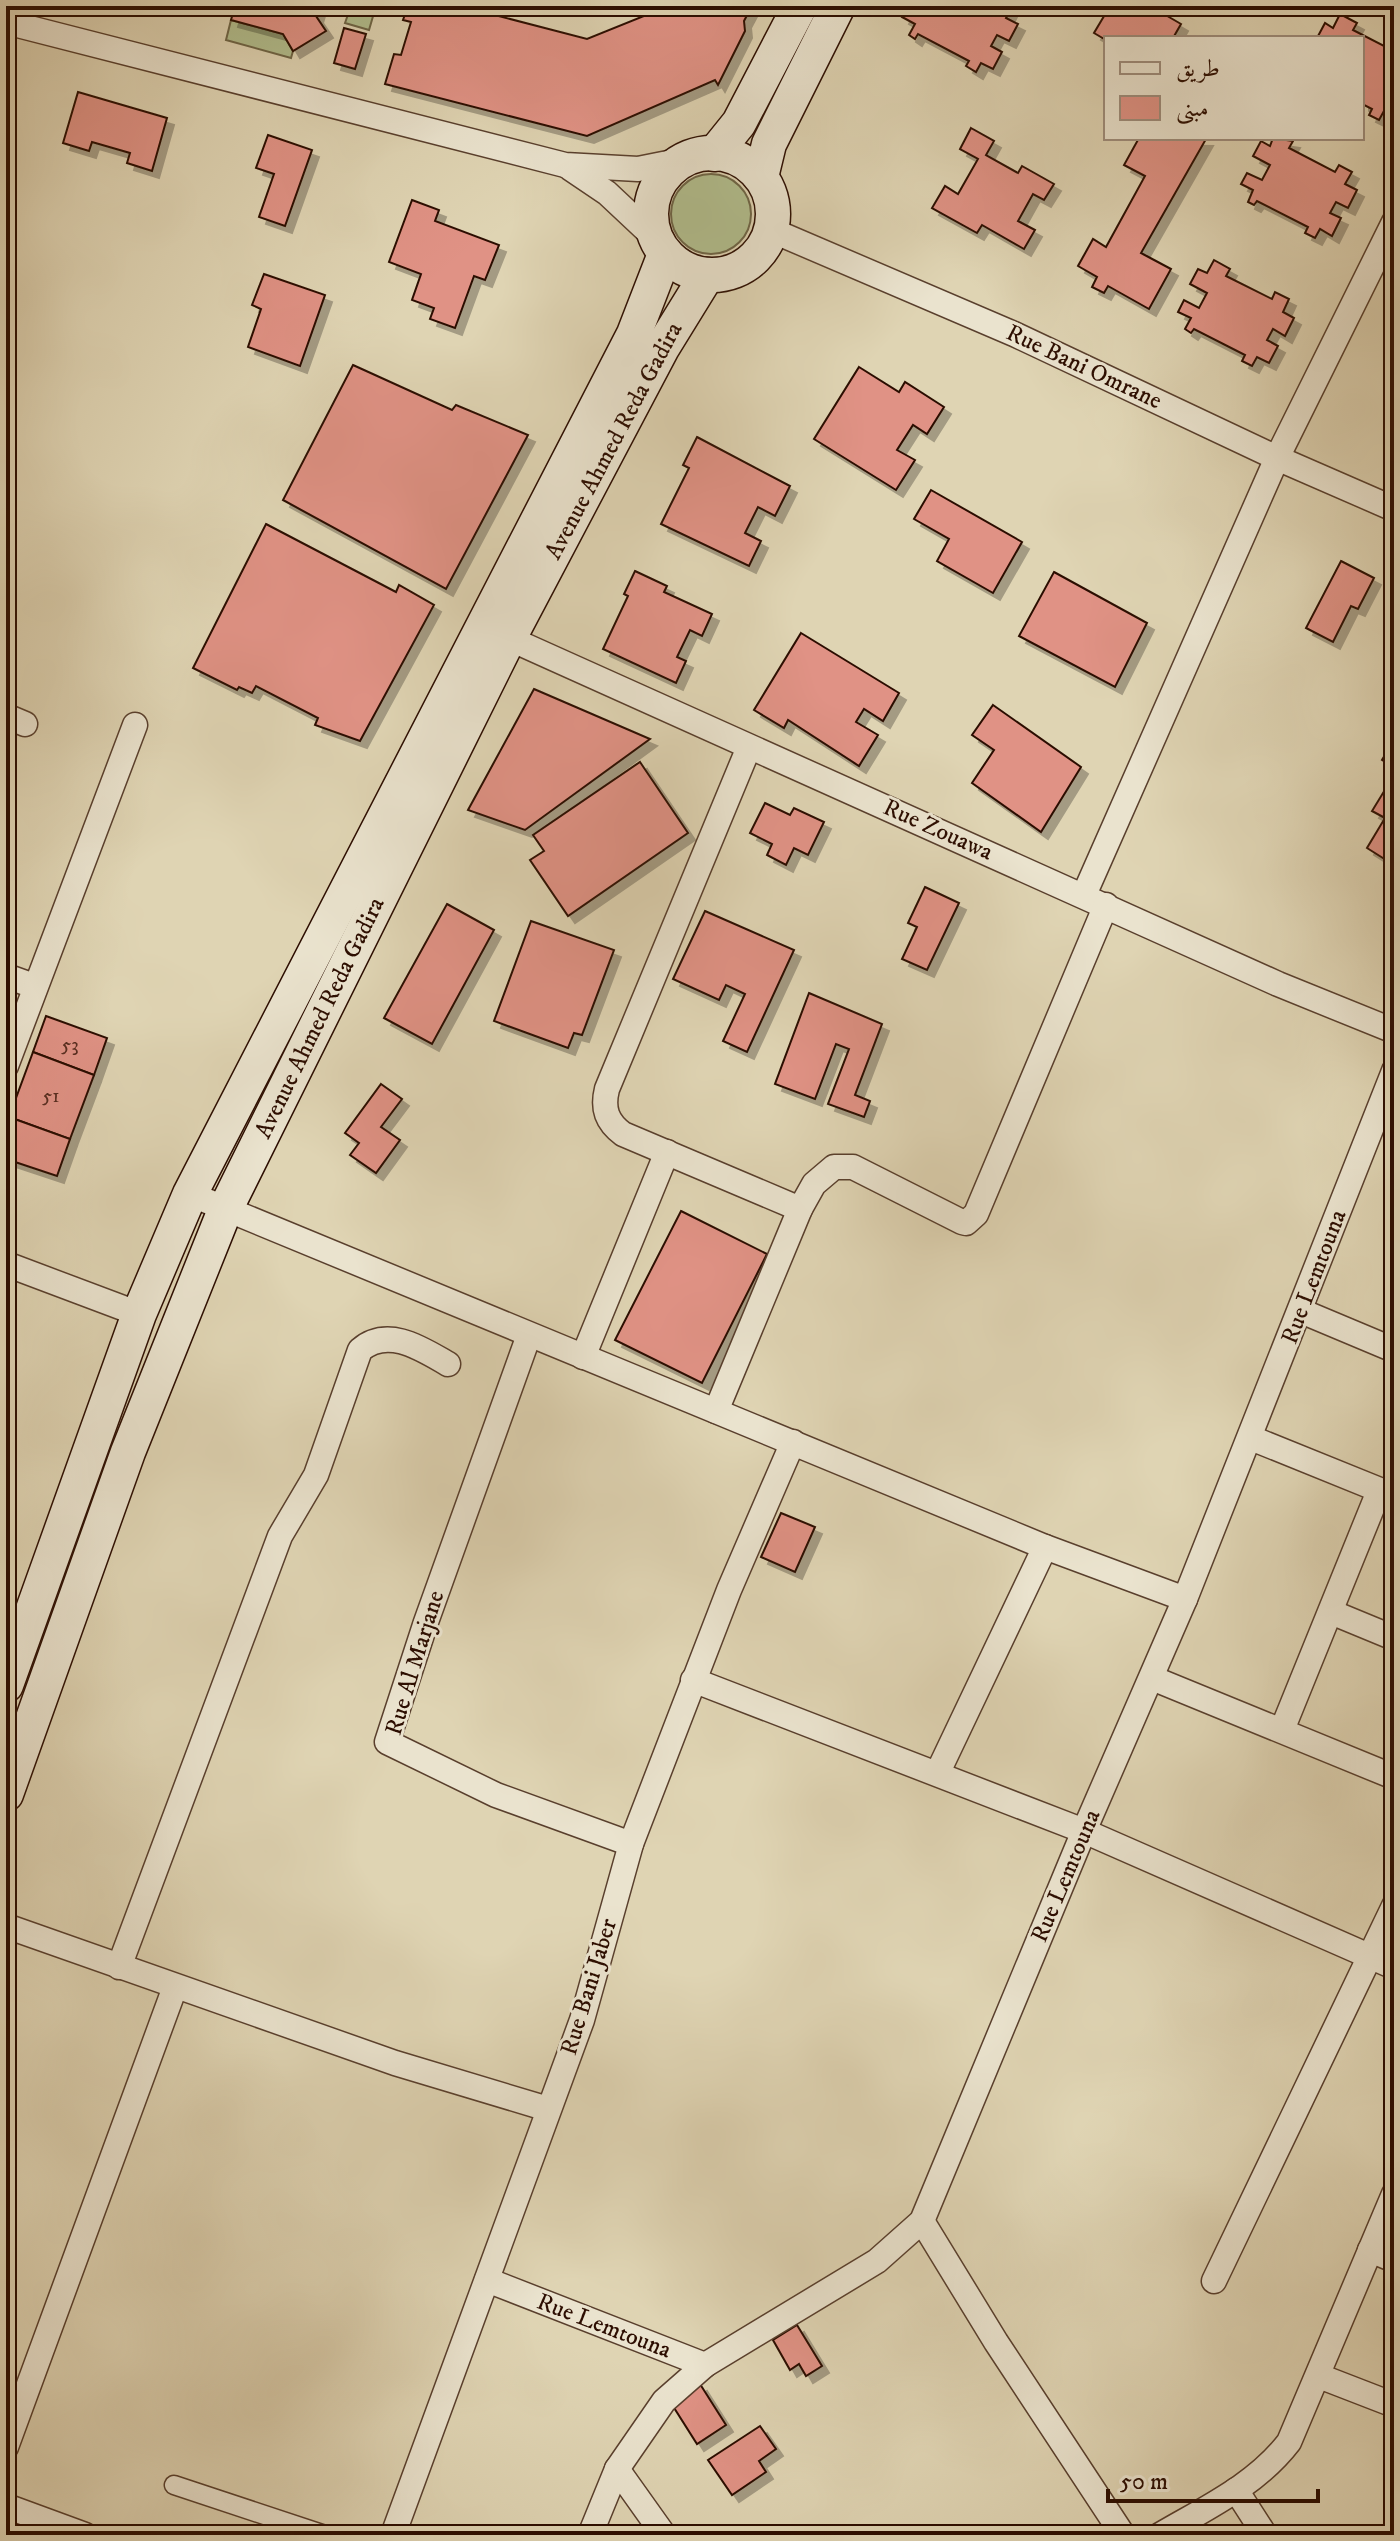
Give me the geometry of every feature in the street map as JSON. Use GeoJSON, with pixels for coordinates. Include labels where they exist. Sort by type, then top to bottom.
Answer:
{"type":"FeatureCollection","features":[{"type":"Feature","properties":{"kind":"main road"},"geometry":{"type":"LineString","coordinates":[[698,157],[748,164],[761,177],[772,206],[771,230],[764,245],[747,264],[724,275],[707,275],[677,265],[661,247],[651,217],[654,195],[665,175],[698,157],[739,123],[800,6]]}},
{"type":"Feature","properties":{"kind":"main road"},"geometry":{"type":"LineString","coordinates":[[761,177],[769,144],[838,6]]}},
{"type":"Feature","properties":{"kind":"main road","name":"Avenue Ahmed Reda Gadira"},"geometry":{"type":"LineString","coordinates":[[6,1794],[128,1452],[225,1210],[634,334],[661,247]]}},
{"type":"Feature","properties":{"kind":"main road","name":"Avenue Ahmed Reda Gadira"},"geometry":{"type":"LineString","coordinates":[[6,1685],[139,1314],[190,1194],[496,633],[707,275]]}},
{"type":"Feature","properties":{"kind":"street"},"geometry":{"type":"LineString","coordinates":[[6,22],[565,165],[638,169],[698,157]]}},
{"type":"Feature","properties":{"kind":"street"},"geometry":{"type":"LineString","coordinates":[[565,165],[607,193],[661,247]]}},
{"type":"Feature","properties":{"kind":"street"},"geometry":{"type":"LineString","coordinates":[[1084,895],[1277,458],[1394,222]]}},
{"type":"Feature","properties":{"kind":"street","name":"Rue Bani Omrane"},"geometry":{"type":"LineString","coordinates":[[771,230],[1014,334],[1277,458],[1394,509]]}},
{"type":"Feature","properties":{"kind":"street","name":"Rue Zouawa"},"geometry":{"type":"LineString","coordinates":[[496,633],[1278,984],[1394,1031]]}},
{"type":"Feature","properties":{"kind":"street"},"geometry":{"type":"LineString","coordinates":[[6,1066],[135,725]]}},
{"type":"Feature","properties":{"kind":"street"},"geometry":{"type":"LineString","coordinates":[[749,747],[604,1099],[613,1126],[623,1134],[800,1209]]}},
{"type":"Feature","properties":{"kind":"street"},"geometry":{"type":"LineString","coordinates":[[716,1411],[800,1209],[823,1173],[843,1165],[962,1222],[972,1219],[1106,905]]}},
{"type":"Feature","properties":{"kind":"street"},"geometry":{"type":"LineString","coordinates":[[6,976],[34,986]]}},
{"type":"Feature","properties":{"kind":"street","name":"Rue Lemtouna"},"geometry":{"type":"LineString","coordinates":[[487,2280],[705,2365],[877,2261],[922,2221],[1084,1831],[1185,1599],[1394,1071]]}},
{"type":"Feature","properties":{"kind":"street"},"geometry":{"type":"LineString","coordinates":[[583,1357],[667,1152]]}},
{"type":"Feature","properties":{"kind":"street"},"geometry":{"type":"LineString","coordinates":[[190,1194],[1045,1547],[1185,1599]]}},
{"type":"Feature","properties":{"kind":"street"},"geometry":{"type":"LineString","coordinates":[[6,1264],[139,1314]]}},
{"type":"Feature","properties":{"kind":"street"},"geometry":{"type":"LineString","coordinates":[[1301,1311],[1394,1350]]}},
{"type":"Feature","properties":{"kind":"street","name":"Rue Al Marjane"},"geometry":{"type":"LineString","coordinates":[[529,1335],[426,1622],[387,1742],[496,1795],[631,1844]]}},
{"type":"Feature","properties":{"kind":"street"},"geometry":{"type":"LineString","coordinates":[[119,1967],[280,1536],[316,1475],[360,1350],[368,1343],[389,1338],[419,1347],[448,1364]]}},
{"type":"Feature","properties":{"kind":"street"},"geometry":{"type":"LineString","coordinates":[[1251,1438],[1387,1493],[1331,1612],[1282,1730]]}},
{"type":"Feature","properties":{"kind":"street","name":"Rue Bani Jaber"},"geometry":{"type":"LineString","coordinates":[[393,2535],[582,2020],[631,1844],[693,1680],[793,1442]]}},
{"type":"Feature","properties":{"kind":"street"},"geometry":{"type":"LineString","coordinates":[[938,1772],[1045,1547]]}},
{"type":"Feature","properties":{"kind":"street"},"geometry":{"type":"LineString","coordinates":[[1331,1612],[1394,1638]]}},
{"type":"Feature","properties":{"kind":"street"},"geometry":{"type":"LineString","coordinates":[[1152,1678],[1394,1777]]}},
{"type":"Feature","properties":{"kind":"street"},"geometry":{"type":"LineString","coordinates":[[693,1680],[938,1772],[1084,1831],[1394,1967]]}},
{"type":"Feature","properties":{"kind":"street"},"geometry":{"type":"LineString","coordinates":[[1214,2281],[1394,1906]]}},
{"type":"Feature","properties":{"kind":"street"},"geometry":{"type":"LineString","coordinates":[[6,1926],[395,2063],[548,2109]]}},
{"type":"Feature","properties":{"kind":"street"},"geometry":{"type":"LineString","coordinates":[[6,2447],[175,1987]]}},
{"type":"Feature","properties":{"kind":"street"},"geometry":{"type":"LineString","coordinates":[[1160,2535],[1236,2490],[1276,2459],[1289,2442],[1394,2194]]}},
{"type":"Feature","properties":{"kind":"street"},"geometry":{"type":"LineString","coordinates":[[922,2221],[996,2342],[1123,2535]]}},
{"type":"Feature","properties":{"kind":"street"},"geometry":{"type":"LineString","coordinates":[[1370,2250],[1394,2260]]}},
{"type":"Feature","properties":{"kind":"street"},"geometry":{"type":"LineString","coordinates":[[590,2535],[617,2469],[664,2401],[705,2365]]}},
{"type":"Feature","properties":{"kind":"street"},"geometry":{"type":"LineString","coordinates":[[1319,2376],[1394,2405]]}},
{"type":"Feature","properties":{"kind":"street"},"geometry":{"type":"LineString","coordinates":[[617,2469],[664,2535]]}},
{"type":"Feature","properties":{"kind":"street"},"geometry":{"type":"LineString","coordinates":[[174,2485],[325,2535]]}},
{"type":"Feature","properties":{"kind":"street"},"geometry":{"type":"LineString","coordinates":[[1236,2490],[1265,2535]]}},
{"type":"Feature","properties":{"kind":"street"},"geometry":{"type":"LineString","coordinates":[[6,2506],[85,2535]]}},
{"type":"Feature","properties":{"kind":"green space"},"geometry":{"type":"Polygon","coordinates":[[[351,6],[376,6],[369,30],[345,23],[351,6]]]}},
{"type":"Feature","properties":{"kind":"green space"},"geometry":{"type":"Polygon","coordinates":[[[231,20],[283,34],[293,51],[291,58],[226,40],[231,20]]]}},
{"type":"Feature","properties":{"kind":"green space"},"geometry":{"type":"Polygon","coordinates":[[[711,174],[726,177],[739,186],[748,199],[751,214],[748,229],[739,242],[726,251],[711,254],[696,251],[683,242],[674,229],[671,214],[674,199],[683,186],[696,177],[711,174]]]}},
{"type":"Feature","properties":{"kind":"building"},"geometry":{"type":"Polygon","coordinates":[[[235,6],[319,6],[316,16],[326,31],[293,51],[283,34],[231,20],[235,6]]]}},
{"type":"Feature","properties":{"kind":"building"},"geometry":{"type":"Polygon","coordinates":[[[408,6],[460,6],[587,39],[649,14],[654,6],[752,6],[744,21],[745,31],[718,85],[715,80],[587,136],[385,84],[394,54],[401,55],[411,22],[403,20],[408,6]]]}},
{"type":"Feature","properties":{"kind":"building"},"geometry":{"type":"Polygon","coordinates":[[[908,6],[923,14],[927,6],[1012,6],[1006,18],[1018,24],[1009,41],[997,35],[991,46],[1002,52],[993,69],[981,63],[976,72],[966,66],[969,61],[918,34],[915,39],[909,35],[915,24],[902,17],[908,6]]]}},
{"type":"Feature","properties":{"kind":"building"},"geometry":{"type":"Polygon","coordinates":[[[1110,6],[1150,6],[1181,24],[1174,36],[1104,36],[1104,39],[1094,33],[1110,6]]]}},
{"type":"Feature","properties":{"kind":"building"},"geometry":{"type":"Polygon","coordinates":[[[1340,14],[1357,23],[1353,30],[1394,51],[1394,117],[1384,111],[1379,120],[1369,115],[1372,109],[1364,105],[1364,36],[1318,36],[1325,23],[1333,28],[1340,14]]]}},
{"type":"Feature","properties":{"kind":"building"},"geometry":{"type":"Polygon","coordinates":[[[344,28],[366,34],[355,69],[334,63],[344,28]]]}},
{"type":"Feature","properties":{"kind":"building"},"geometry":{"type":"Polygon","coordinates":[[[78,92],[167,118],[152,171],[127,163],[130,153],[92,142],[89,151],[63,143],[78,92]]]}},
{"type":"Feature","properties":{"kind":"building"},"geometry":{"type":"Polygon","coordinates":[[[971,128],[994,141],[986,155],[1018,173],[1022,166],[1054,184],[1044,200],[1033,194],[1018,221],[1035,230],[1024,249],[982,225],[977,233],[932,208],[945,186],[958,194],[978,159],[960,149],[971,128]]]}},
{"type":"Feature","properties":{"kind":"building"},"geometry":{"type":"Polygon","coordinates":[[[268,135],[312,150],[285,226],[259,217],[274,174],[256,168],[268,135]]]}},
{"type":"Feature","properties":{"kind":"building"},"geometry":{"type":"Polygon","coordinates":[[[1138,140],[1205,140],[1141,253],[1171,269],[1149,309],[1108,286],[1104,293],[1092,287],[1097,277],[1078,266],[1093,239],[1106,247],[1145,176],[1124,165],[1138,140]]]}},
{"type":"Feature","properties":{"kind":"building"},"geometry":{"type":"Polygon","coordinates":[[[1272,140],[1293,141],[1289,148],[1335,172],[1339,165],[1352,172],[1345,184],[1357,190],[1348,208],[1336,202],[1330,213],[1341,218],[1332,236],[1320,229],[1315,238],[1305,233],[1308,227],[1257,201],[1254,205],[1248,202],[1253,190],[1241,184],[1247,173],[1262,180],[1270,165],[1253,156],[1261,141],[1270,146],[1272,140]]]}},
{"type":"Feature","properties":{"kind":"building"},"geometry":{"type":"Polygon","coordinates":[[[412,200],[439,210],[435,221],[499,245],[485,280],[474,276],[455,328],[430,319],[434,308],[412,300],[421,274],[389,262],[412,200]]]}},
{"type":"Feature","properties":{"kind":"building"},"geometry":{"type":"Polygon","coordinates":[[[1214,260],[1230,269],[1226,276],[1272,299],[1275,292],[1289,299],[1283,312],[1294,318],[1285,336],[1273,329],[1267,340],[1278,346],[1269,363],[1257,357],[1252,366],[1242,361],[1245,355],[1194,329],[1191,333],[1185,329],[1191,318],[1178,312],[1184,300],[1199,308],[1207,293],[1190,284],[1198,269],[1207,273],[1214,260]]]}},
{"type":"Feature","properties":{"kind":"building"},"geometry":{"type":"Polygon","coordinates":[[[264,274],[325,295],[300,366],[248,347],[261,309],[252,305],[264,274]]]}},
{"type":"Feature","properties":{"kind":"building"},"geometry":{"type":"Polygon","coordinates":[[[353,365],[452,410],[456,405],[528,435],[446,589],[283,500],[353,365]]]}},
{"type":"Feature","properties":{"kind":"building"},"geometry":{"type":"Polygon","coordinates":[[[859,367],[899,392],[905,382],[944,407],[927,434],[913,425],[897,450],[915,460],[896,490],[814,439],[859,367]]]}},
{"type":"Feature","properties":{"kind":"building"},"geometry":{"type":"Polygon","coordinates":[[[697,437],[790,486],[775,516],[758,507],[745,533],[761,541],[749,566],[661,524],[689,468],[683,465],[697,437]]]}},
{"type":"Feature","properties":{"kind":"building"},"geometry":{"type":"Polygon","coordinates":[[[931,490],[1022,542],[993,593],[937,561],[949,539],[914,519],[931,490]]]}},
{"type":"Feature","properties":{"kind":"building"},"geometry":{"type":"Polygon","coordinates":[[[266,524],[396,592],[399,585],[434,605],[360,741],[315,725],[318,718],[256,686],[252,693],[239,687],[237,690],[193,668],[266,524]]]}},
{"type":"Feature","properties":{"kind":"building"},"geometry":{"type":"Polygon","coordinates":[[[1341,561],[1374,578],[1358,609],[1351,606],[1333,642],[1306,628],[1341,561]]]}},
{"type":"Feature","properties":{"kind":"building"},"geometry":{"type":"Polygon","coordinates":[[[635,571],[667,586],[664,592],[712,614],[702,636],[690,630],[677,657],[686,661],[676,683],[603,649],[628,596],[624,594],[635,571]]]}},
{"type":"Feature","properties":{"kind":"building"},"geometry":{"type":"Polygon","coordinates":[[[1054,572],[1147,623],[1115,687],[1019,636],[1054,572]]]}},
{"type":"Feature","properties":{"kind":"building"},"geometry":{"type":"Polygon","coordinates":[[[801,633],[899,693],[883,721],[864,709],[856,722],[878,735],[859,766],[788,720],[784,728],[754,710],[801,633]]]}},
{"type":"Feature","properties":{"kind":"building"},"geometry":{"type":"Polygon","coordinates":[[[534,689],[650,739],[525,830],[468,810],[534,689]]]}},
{"type":"Feature","properties":{"kind":"building"},"geometry":{"type":"Polygon","coordinates":[[[993,705],[1081,767],[1041,832],[972,783],[994,750],[972,735],[993,705]]]}},
{"type":"Feature","properties":{"kind":"building"},"geometry":{"type":"Polygon","coordinates":[[[1394,740],[1394,767],[1382,760],[1394,740]]]}},
{"type":"Feature","properties":{"kind":"building"},"geometry":{"type":"Polygon","coordinates":[[[640,762],[688,833],[568,916],[530,860],[544,851],[533,835],[640,762]]]}},
{"type":"Feature","properties":{"kind":"building"},"geometry":{"type":"Polygon","coordinates":[[[1394,775],[1394,865],[1367,848],[1385,818],[1372,811],[1394,775]]]}},
{"type":"Feature","properties":{"kind":"building"},"geometry":{"type":"Polygon","coordinates":[[[765,803],[790,815],[794,808],[824,822],[808,855],[794,848],[786,865],[767,855],[772,844],[750,833],[765,803]]]}},
{"type":"Feature","properties":{"kind":"building"},"geometry":{"type":"Polygon","coordinates":[[[925,887],[959,903],[927,970],[902,959],[917,927],[908,923],[925,887]]]}},
{"type":"Feature","properties":{"kind":"building"},"geometry":{"type":"Polygon","coordinates":[[[447,904],[494,930],[432,1044],[384,1018],[447,904]]]}},
{"type":"Feature","properties":{"kind":"building"},"geometry":{"type":"Polygon","coordinates":[[[705,911],[794,950],[747,1052],[723,1041],[745,994],[726,985],[719,1000],[673,979],[705,911]]]}},
{"type":"Feature","properties":{"kind":"building"},"geometry":{"type":"Polygon","coordinates":[[[531,921],[614,950],[582,1035],[574,1033],[568,1048],[494,1021],[531,921]]]}},
{"type":"Feature","properties":{"kind":"building"},"geometry":{"type":"Polygon","coordinates":[[[809,993],[882,1024],[855,1095],[870,1101],[864,1117],[828,1104],[849,1049],[836,1044],[815,1099],[775,1084],[809,993]]]}},
{"type":"Feature","properties":{"kind":"building"},"geometry":{"type":"Polygon","coordinates":[[[46,1016],[107,1038],[94,1075],[33,1052],[46,1016]]]}},
{"type":"Feature","properties":{"kind":"building"},"geometry":{"type":"Polygon","coordinates":[[[33,1052],[94,1075],[70,1139],[9,1117],[33,1052]]]}},
{"type":"Feature","properties":{"kind":"building"},"geometry":{"type":"Polygon","coordinates":[[[381,1084],[402,1099],[381,1127],[400,1140],[376,1173],[350,1155],[359,1143],[345,1133],[381,1084]]]}},
{"type":"Feature","properties":{"kind":"building"},"geometry":{"type":"Polygon","coordinates":[[[9,1117],[70,1139],[57,1176],[6,1159],[9,1117]]]}},
{"type":"Feature","properties":{"kind":"building"},"geometry":{"type":"Polygon","coordinates":[[[681,1211],[767,1254],[702,1383],[615,1340],[681,1211]]]}},
{"type":"Feature","properties":{"kind":"building"},"geometry":{"type":"Polygon","coordinates":[[[781,1513],[815,1527],[795,1572],[761,1557],[781,1513]]]}},
{"type":"Feature","properties":{"kind":"building"},"geometry":{"type":"Polygon","coordinates":[[[797,2325],[822,2366],[806,2376],[799,2364],[790,2370],[773,2340],[797,2325]]]}},
{"type":"Feature","properties":{"kind":"building"},"geometry":{"type":"Polygon","coordinates":[[[700,2384],[726,2425],[697,2444],[671,2403],[700,2384]]]}},
{"type":"Feature","properties":{"kind":"building"},"geometry":{"type":"Polygon","coordinates":[[[760,2426],[776,2449],[759,2461],[766,2472],[732,2495],[708,2460],[760,2426]]]}}]}
